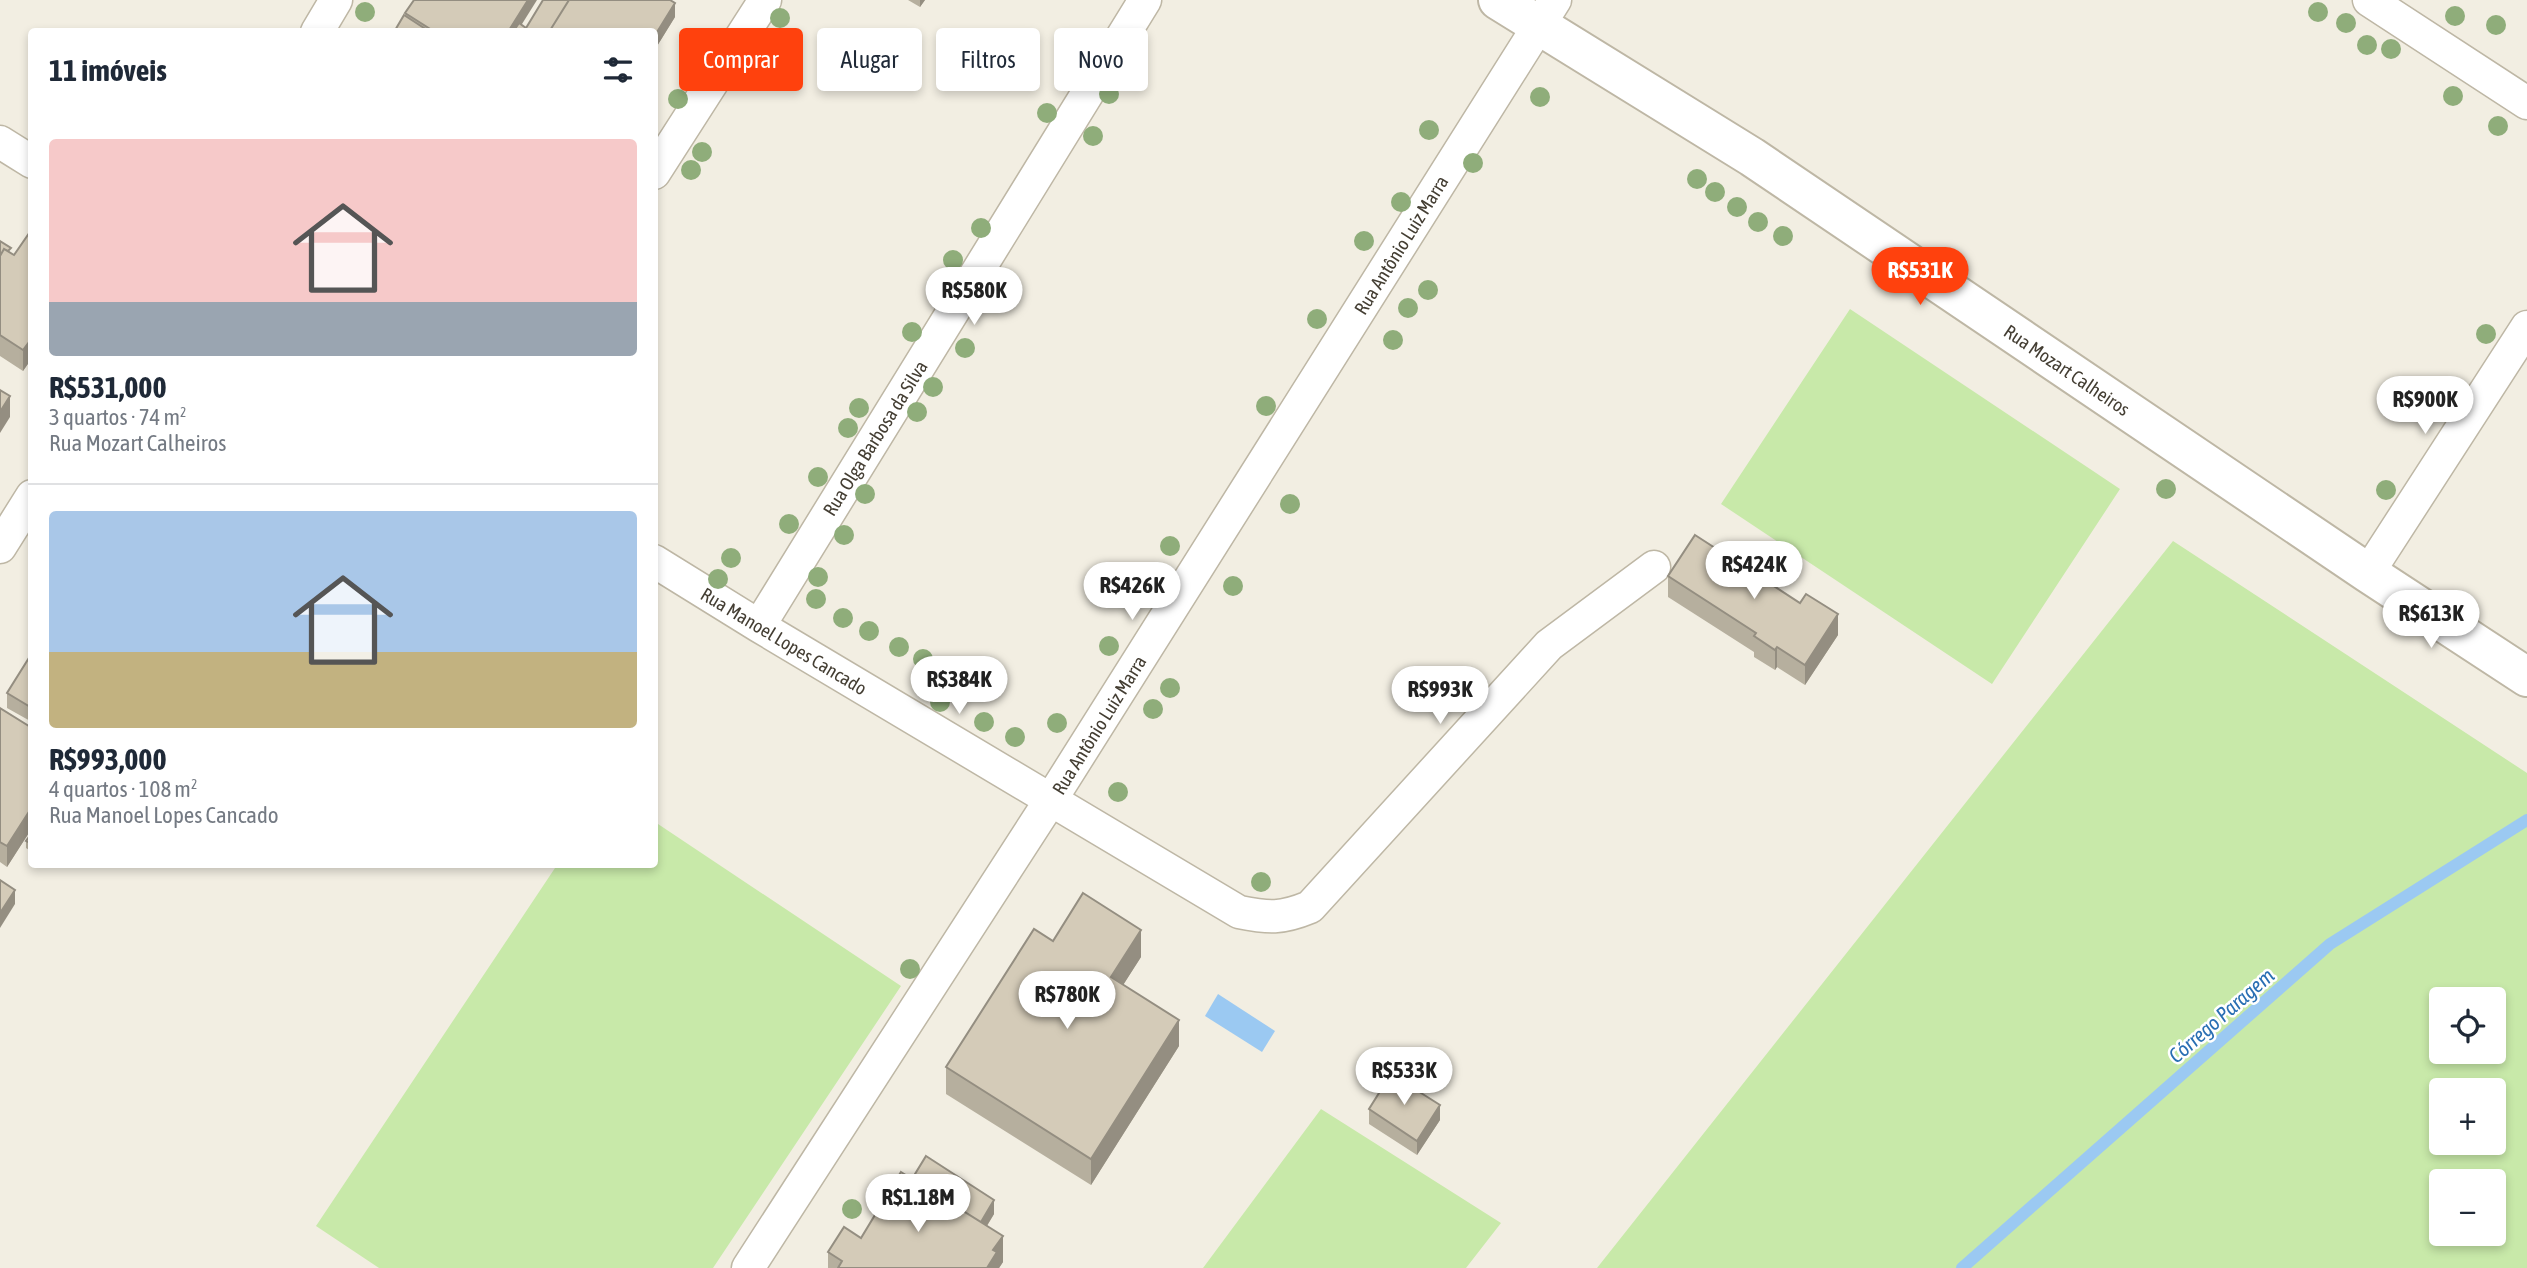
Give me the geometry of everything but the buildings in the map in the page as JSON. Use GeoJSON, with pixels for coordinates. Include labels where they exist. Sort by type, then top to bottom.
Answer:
{"type":"FeatureCollection","features":[{"type":"Feature","properties":{"kind":"street"},"geometry":{"type":"LineString","coordinates":[[319,28],[336,0]]}},
{"type":"Feature","properties":{"kind":"street"},"geometry":{"type":"LineString","coordinates":[[658,167],[765,0]]}},
{"type":"Feature","properties":{"kind":"street","name":"Rua Olga Barbosa da Silva"},"geometry":{"type":"LineString","coordinates":[[759,626],[1145,0]]}},
{"type":"Feature","properties":{"kind":"street","name":"Rua Mozart Calheiros"},"geometry":{"type":"LineString","coordinates":[[1498,0],[1547,13],[1752,157],[2368,573],[2527,677]]}},
{"type":"Feature","properties":{"kind":"street"},"geometry":{"type":"LineString","coordinates":[[2369,0],[2527,103]]}},
{"type":"Feature","properties":{"kind":"street","name":"Rua Antônio Luiz Marra"},"geometry":{"type":"LineString","coordinates":[[748,1268],[1050,802],[1547,13]]}},
{"type":"Feature","properties":{"kind":"street"},"geometry":{"type":"LineString","coordinates":[[0,142],[28,160]]}},
{"type":"Feature","properties":{"kind":"street"},"geometry":{"type":"LineString","coordinates":[[2368,573],[2527,327]]}},
{"type":"Feature","properties":{"kind":"street"},"geometry":{"type":"LineString","coordinates":[[0,547],[28,502]]}},
{"type":"Feature","properties":{"kind":"street","name":"Rua Manoel Lopes Cancado"},"geometry":{"type":"LineString","coordinates":[[658,563],[1050,802],[1239,912],[1286,917],[1310,907],[1549,645],[1654,567]]}},
{"type":"Feature","properties":{"kind":"green space"},"geometry":{"type":"Polygon","coordinates":[[[1850,309],[2120,489],[1992,684],[1721,504],[1850,309]]]}},
{"type":"Feature","properties":{"kind":"green space"},"geometry":{"type":"Polygon","coordinates":[[[2173,541],[2527,773],[2527,1268],[1597,1268],[2173,541]]]}},
{"type":"Feature","properties":{"kind":"green space"},"geometry":{"type":"Polygon","coordinates":[[[658,824],[901,986],[713,1268],[379,1268],[316,1226],[555,868],[658,868],[658,824]]]}},
{"type":"Feature","properties":{"kind":"green space"},"geometry":{"type":"Polygon","coordinates":[[[1321,1109],[1501,1223],[1466,1268],[1203,1268],[1321,1109]]]}},
{"type":"Feature","properties":{"kind":"water"},"geometry":{"type":"Polygon","coordinates":[[[1218,994],[1275,1031],[1262,1052],[1205,1016],[1218,994]]]}},
{"type":"Feature","properties":{"kind":"waterway","name":"Córrego Paragem"},"geometry":{"type":"LineString","coordinates":[[1962,1268],[2330,944],[2527,820]]}}]}
